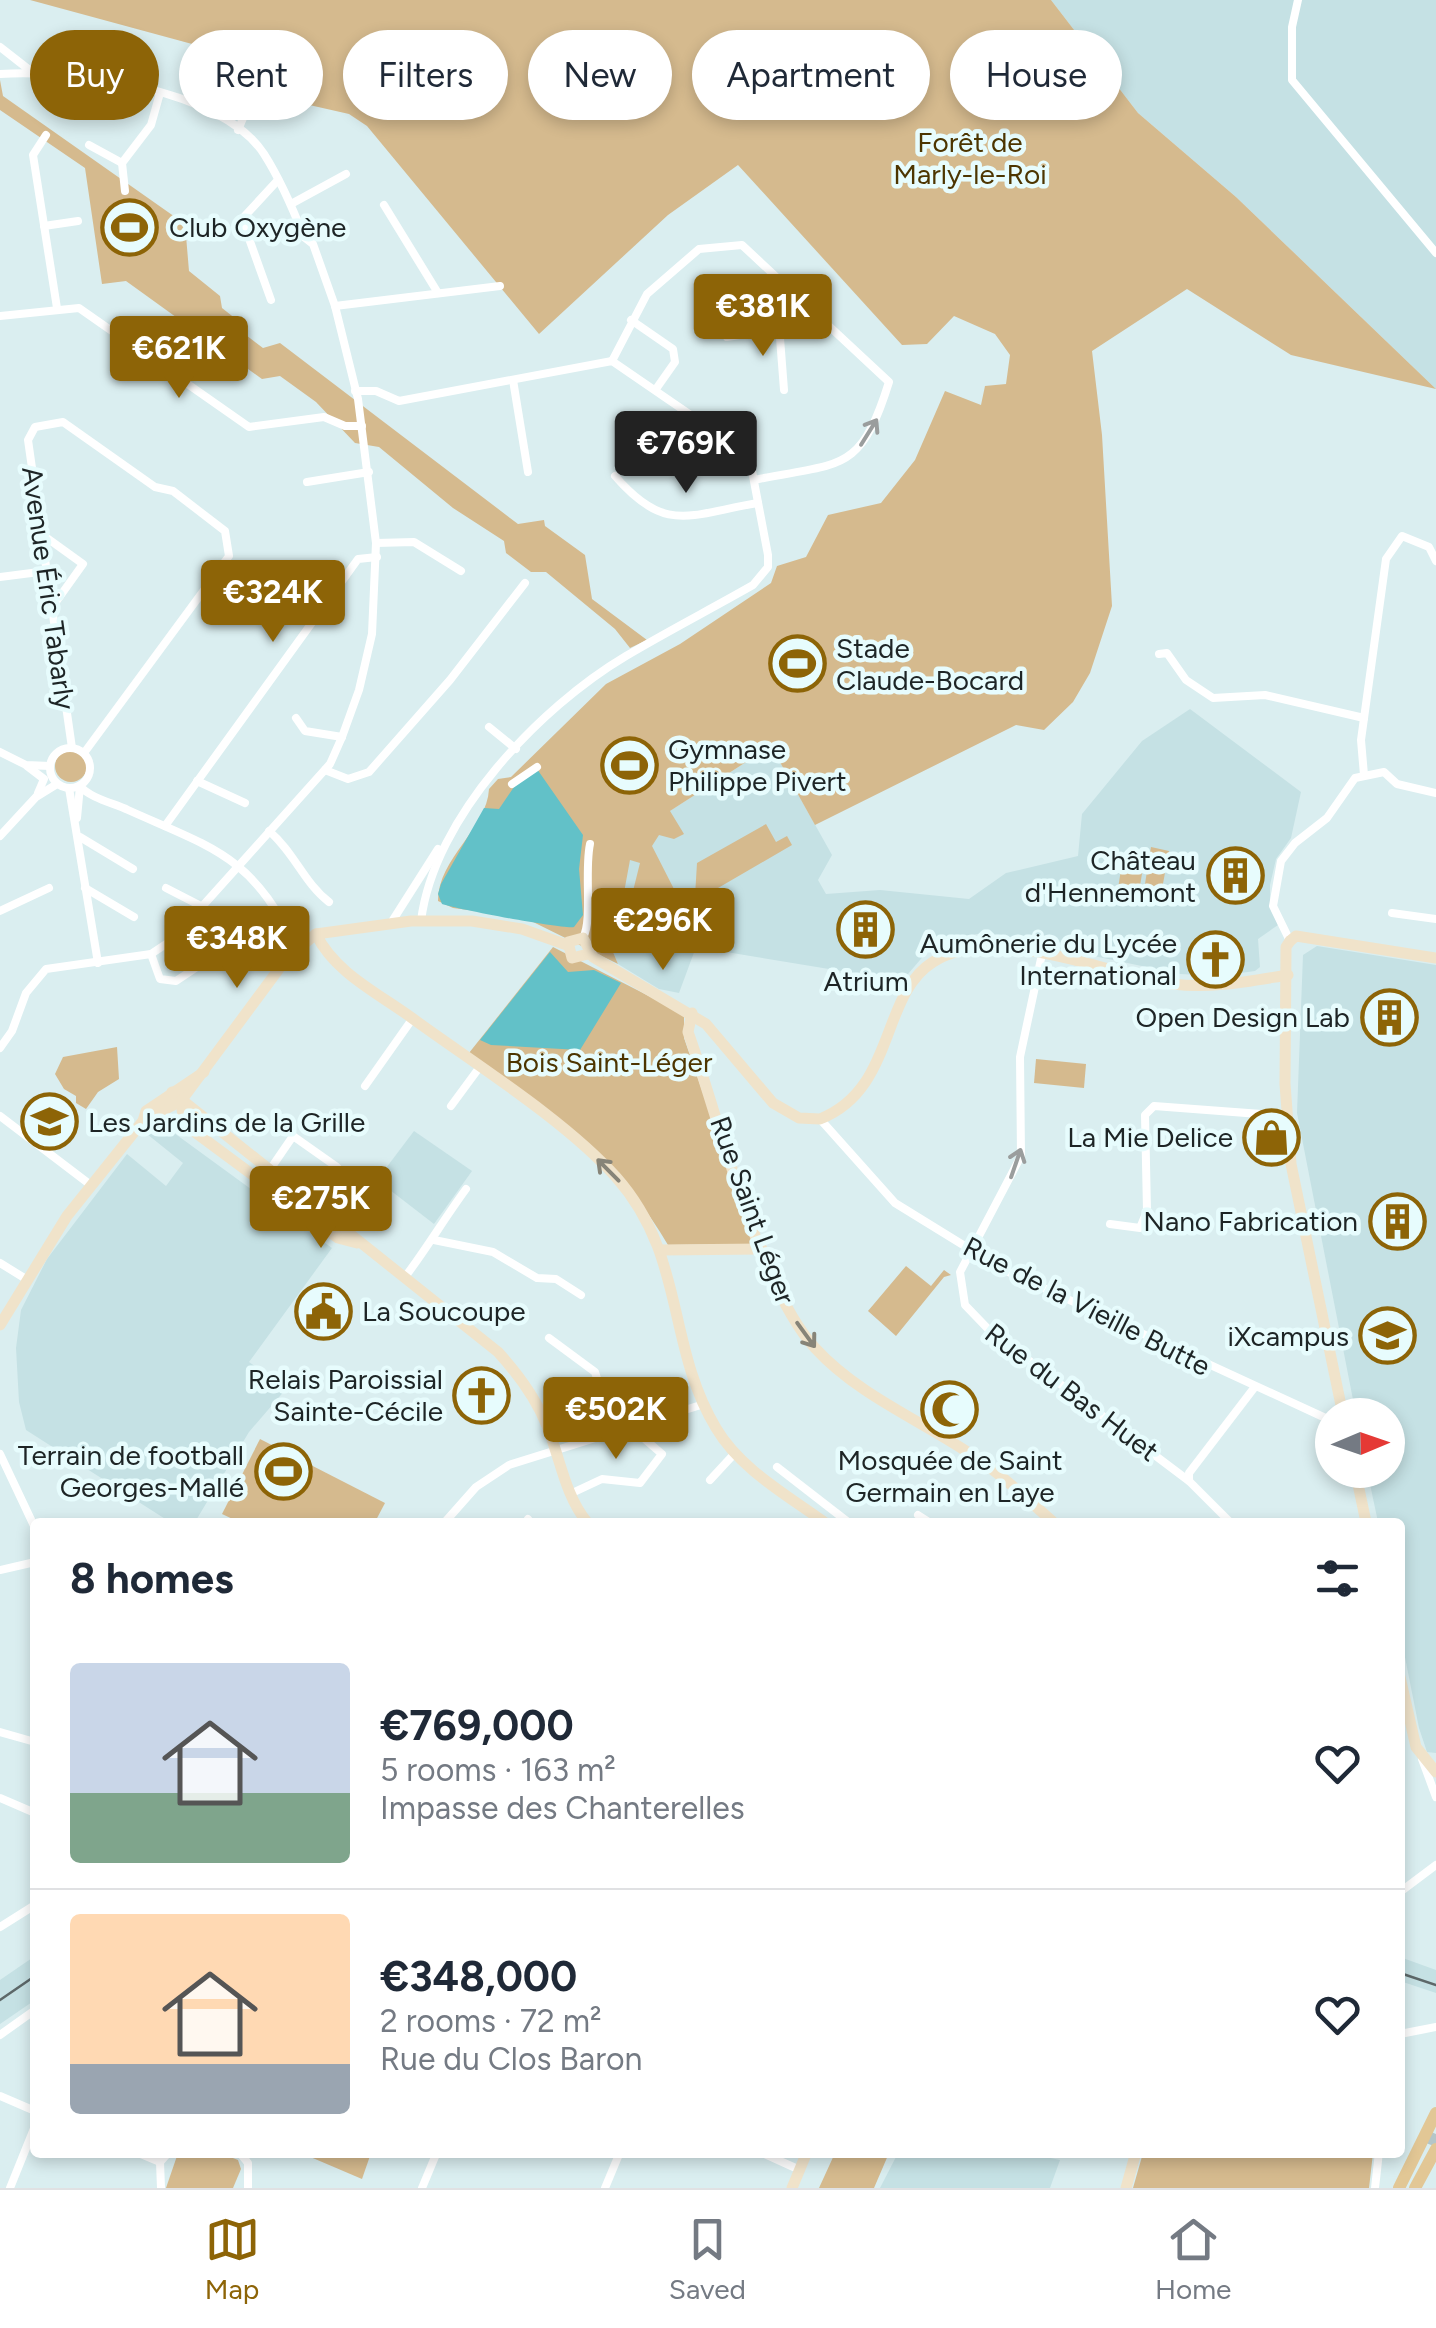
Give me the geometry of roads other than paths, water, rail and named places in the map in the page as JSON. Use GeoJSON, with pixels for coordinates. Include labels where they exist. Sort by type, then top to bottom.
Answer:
{"type":"FeatureCollection","features":[{"type":"Feature","properties":{"kind":"main road"},"geometry":{"type":"LineString","coordinates":[[1412,2188],[1433,2138],[1436,2113]]}},
{"type":"Feature","properties":{"kind":"main road"},"geometry":{"type":"LineString","coordinates":[[1400,2188],[1433,2138]]}},
{"type":"Feature","properties":{"kind":"main road"},"geometry":{"type":"LineString","coordinates":[[1424,2188],[1436,2167]]}},
{"type":"Feature","properties":{"kind":"street"},"geometry":{"type":"LineString","coordinates":[[1298,0],[1292,27],[1292,80],[1436,253]]}},
{"type":"Feature","properties":{"kind":"street"},"geometry":{"type":"LineString","coordinates":[[0,48],[30,70]]}},
{"type":"Feature","properties":{"kind":"street"},"geometry":{"type":"LineString","coordinates":[[0,74],[30,72]]}},
{"type":"Feature","properties":{"kind":"street"},"geometry":{"type":"LineString","coordinates":[[0,1048],[37,976],[46,970],[152,954],[203,907],[325,770],[342,737],[368,652],[377,557],[370,472],[335,306],[312,244],[291,204],[264,154],[238,130],[198,105],[160,93],[151,125],[122,163],[125,190]]}},
{"type":"Feature","properties":{"kind":"street"},"geometry":{"type":"LineString","coordinates":[[238,130],[242,120]]}},
{"type":"Feature","properties":{"kind":"street"},"geometry":{"type":"LineString","coordinates":[[46,135],[33,155],[57,308]]}},
{"type":"Feature","properties":{"kind":"street"},"geometry":{"type":"LineString","coordinates":[[89,146],[122,163]]}},
{"type":"Feature","properties":{"kind":"street"},"geometry":{"type":"LineString","coordinates":[[291,204],[346,174]]}},
{"type":"Feature","properties":{"kind":"street"},"geometry":{"type":"LineString","coordinates":[[271,300],[242,219],[278,180]]}},
{"type":"Feature","properties":{"kind":"street"},"geometry":{"type":"LineString","coordinates":[[384,206],[438,293]]}},
{"type":"Feature","properties":{"kind":"street"},"geometry":{"type":"LineString","coordinates":[[44,226],[78,220]]}},
{"type":"Feature","properties":{"kind":"street"},"geometry":{"type":"LineString","coordinates":[[612,361],[647,294],[699,249],[742,245],[889,382],[873,433],[846,462],[754,480]]}},
{"type":"Feature","properties":{"kind":"street"},"geometry":{"type":"LineString","coordinates":[[335,306],[500,286]]}},
{"type":"Feature","properties":{"kind":"street"},"geometry":{"type":"LineString","coordinates":[[727,337],[779,325],[802,299]]}},
{"type":"Feature","properties":{"kind":"street"},"geometry":{"type":"LineString","coordinates":[[0,316],[57,308],[84,310],[249,427],[324,418],[344,426],[362,426]]}},
{"type":"Feature","properties":{"kind":"street"},"geometry":{"type":"LineString","coordinates":[[631,320],[673,349],[674,362],[656,390]]}},
{"type":"Feature","properties":{"kind":"street"},"geometry":{"type":"LineString","coordinates":[[779,325],[784,390]]}},
{"type":"Feature","properties":{"kind":"street"},"geometry":{"type":"LineString","coordinates":[[355,391],[376,391],[398,401],[612,361],[740,445],[749,455],[768,555],[762,577],[625,656],[529,732],[462,816],[438,863],[421,920]]}},
{"type":"Feature","properties":{"kind":"street"},"geometry":{"type":"LineString","coordinates":[[513,380],[528,472]]}},
{"type":"Feature","properties":{"kind":"street","name":"Avenue Éric Tabarly"},"geometry":{"type":"LineString","coordinates":[[72,748],[28,440],[31,430],[70,423],[225,531],[229,556],[84,752]]}},
{"type":"Feature","properties":{"kind":"street"},"geometry":{"type":"LineString","coordinates":[[307,482],[370,472]]}},
{"type":"Feature","properties":{"kind":"street"},"geometry":{"type":"LineString","coordinates":[[615,476],[644,508],[666,516],[758,503]]}},
{"type":"Feature","properties":{"kind":"street"},"geometry":{"type":"LineString","coordinates":[[40,533],[83,564],[52,607]]}},
{"type":"Feature","properties":{"kind":"street"},"geometry":{"type":"LineString","coordinates":[[1364,776],[1364,718],[1386,559],[1402,536],[1429,547],[1436,561]]}},
{"type":"Feature","properties":{"kind":"street"},"geometry":{"type":"LineString","coordinates":[[376,543],[414,542],[461,571]]}},
{"type":"Feature","properties":{"kind":"street"},"geometry":{"type":"LineString","coordinates":[[165,826],[358,559],[377,557]]}},
{"type":"Feature","properties":{"kind":"street"},"geometry":{"type":"LineString","coordinates":[[0,577],[47,570]]}},
{"type":"Feature","properties":{"kind":"street"},"geometry":{"type":"LineString","coordinates":[[325,770],[348,779],[369,772],[525,583]]}},
{"type":"Feature","properties":{"kind":"street"},"geometry":{"type":"LineString","coordinates":[[1159,654],[1167,653],[1186,680],[1214,698],[1265,695],[1364,718]]}},
{"type":"Feature","properties":{"kind":"street"},"geometry":{"type":"LineString","coordinates":[[442,688],[452,696]]}},
{"type":"Feature","properties":{"kind":"street"},"geometry":{"type":"LineString","coordinates":[[296,718],[305,731],[342,737]]}},
{"type":"Feature","properties":{"kind":"street"},"geometry":{"type":"LineString","coordinates":[[489,727],[516,749]]}},
{"type":"Feature","properties":{"kind":"street"},"geometry":{"type":"LineString","coordinates":[[36,797],[55,754],[72,748],[84,752],[90,762],[88,779],[101,797]]}},
{"type":"Feature","properties":{"kind":"street"},"geometry":{"type":"LineString","coordinates":[[0,752],[48,773],[57,784],[101,797],[215,847],[239,863],[274,904],[300,945]]}},
{"type":"Feature","properties":{"kind":"street"},"geometry":{"type":"LineString","coordinates":[[26,765],[48,773]]}},
{"type":"Feature","properties":{"kind":"street"},"geometry":{"type":"LineString","coordinates":[[512,784],[536,767]]}},
{"type":"Feature","properties":{"kind":"street"},"geometry":{"type":"LineString","coordinates":[[1339,1398],[1291,1164],[1288,975],[1292,968],[1290,941],[1272,906],[1281,862],[1294,843],[1328,818],[1355,778],[1384,772],[1397,784],[1436,792]]}},
{"type":"Feature","properties":{"kind":"street"},"geometry":{"type":"LineString","coordinates":[[74,787],[88,779]]}},
{"type":"Feature","properties":{"kind":"street"},"geometry":{"type":"LineString","coordinates":[[197,781],[245,804]]}},
{"type":"Feature","properties":{"kind":"street"},"geometry":{"type":"LineString","coordinates":[[0,836],[36,797],[57,784]]}},
{"type":"Feature","properties":{"kind":"street"},"geometry":{"type":"LineString","coordinates":[[74,787],[98,962]]}},
{"type":"Feature","properties":{"kind":"street"},"geometry":{"type":"LineString","coordinates":[[270,830],[289,847],[316,892],[329,902]]}},
{"type":"Feature","properties":{"kind":"street"},"geometry":{"type":"LineString","coordinates":[[80,838],[133,869]]}},
{"type":"Feature","properties":{"kind":"street"},"geometry":{"type":"LineString","coordinates":[[588,954],[584,872],[590,844]]}},
{"type":"Feature","properties":{"kind":"street"},"geometry":{"type":"LineString","coordinates":[[391,923],[438,850]]}},
{"type":"Feature","properties":{"kind":"street"},"geometry":{"type":"LineString","coordinates":[[0,911],[49,888]]}},
{"type":"Feature","properties":{"kind":"street"},"geometry":{"type":"LineString","coordinates":[[85,888],[134,917]]}},
{"type":"Feature","properties":{"kind":"street"},"geometry":{"type":"LineString","coordinates":[[166,888],[203,907]]}},
{"type":"Feature","properties":{"kind":"street"},"geometry":{"type":"LineString","coordinates":[[1392,913],[1436,920]]}},
{"type":"Feature","properties":{"kind":"street"},"geometry":{"type":"LineString","coordinates":[[184,1110],[204,1072],[300,945],[316,934],[391,923],[472,921],[522,929],[567,945],[572,958],[588,954],[692,1013],[788,1114],[820,1119],[850,1101],[871,1073],[908,989],[930,963],[978,950],[1042,954],[1172,984],[1226,985],[1288,975]]}},
{"type":"Feature","properties":{"kind":"street"},"geometry":{"type":"LineString","coordinates":[[152,954],[160,978],[170,983],[240,933],[248,948]]}},
{"type":"Feature","properties":{"kind":"street"},"geometry":{"type":"LineString","coordinates":[[567,945],[586,933]]}},
{"type":"Feature","properties":{"kind":"street"},"geometry":{"type":"LineString","coordinates":[[316,934],[336,964],[583,1146],[614,1176],[642,1212],[662,1250],[693,1381],[704,1404],[735,1453],[819,1518]]}},
{"type":"Feature","properties":{"kind":"street"},"geometry":{"type":"LineString","coordinates":[[1290,941],[1296,936],[1436,958]]}},
{"type":"Feature","properties":{"kind":"street","name":"Rue du Bas Huet"},"geometry":{"type":"LineString","coordinates":[[1042,954],[1020,1056],[1020,1156],[960,1272],[959,1282],[970,1312],[1030,1365],[1190,1481],[1226,1518]]}},
{"type":"Feature","properties":{"kind":"street","name":"Rue Saint Léger"},"geometry":{"type":"LineString","coordinates":[[692,1013],[688,1032],[762,1248],[791,1314],[817,1351],[850,1380],[976,1457],[1049,1518]]}},
{"type":"Feature","properties":{"kind":"street"},"geometry":{"type":"LineString","coordinates":[[365,1086],[413,1018]]}},
{"type":"Feature","properties":{"kind":"street"},"geometry":{"type":"LineString","coordinates":[[451,1106],[479,1068]]}},
{"type":"Feature","properties":{"kind":"street"},"geometry":{"type":"LineString","coordinates":[[0,1325],[26,1279],[92,1186],[148,1120],[184,1110],[204,1072]]}},
{"type":"Feature","properties":{"kind":"street"},"geometry":{"type":"LineString","coordinates":[[184,1110],[193,1088]]}},
{"type":"Feature","properties":{"kind":"street"},"geometry":{"type":"LineString","coordinates":[[1110,1224],[1140,1228],[1148,1210],[1145,1115],[1154,1106],[1288,1116]]}},
{"type":"Feature","properties":{"kind":"street"},"geometry":{"type":"LineString","coordinates":[[148,1120],[184,1110]]}},
{"type":"Feature","properties":{"kind":"street"},"geometry":{"type":"LineString","coordinates":[[184,1110],[346,1228],[357,1243],[477,1332],[513,1369],[546,1422],[570,1494],[585,1518]]}},
{"type":"Feature","properties":{"kind":"street"},"geometry":{"type":"LineString","coordinates":[[184,1110],[338,1238],[357,1243]]}},
{"type":"Feature","properties":{"kind":"street"},"geometry":{"type":"LineString","coordinates":[[0,1116],[92,1186]]}},
{"type":"Feature","properties":{"kind":"street","name":"Rue de la Vieille Butte"},"geometry":{"type":"LineString","coordinates":[[820,1119],[895,1204],[1066,1301],[1315,1415]]}},
{"type":"Feature","properties":{"kind":"street"},"geometry":{"type":"LineString","coordinates":[[268,1171],[294,1136],[337,1166]]}},
{"type":"Feature","properties":{"kind":"street"},"geometry":{"type":"LineString","coordinates":[[404,1277],[434,1240],[466,1189]]}},
{"type":"Feature","properties":{"kind":"street"},"geometry":{"type":"LineString","coordinates":[[434,1240],[493,1252],[537,1278],[556,1278],[582,1295]]}},
{"type":"Feature","properties":{"kind":"street"},"geometry":{"type":"LineString","coordinates":[[662,1250],[762,1248]]}},
{"type":"Feature","properties":{"kind":"street"},"geometry":{"type":"LineString","coordinates":[[0,1263],[26,1279]]}},
{"type":"Feature","properties":{"kind":"street"},"geometry":{"type":"LineString","coordinates":[[549,1338],[595,1372],[614,1432]]}},
{"type":"Feature","properties":{"kind":"street"},"geometry":{"type":"LineString","coordinates":[[1190,1481],[1193,1465],[1254,1388]]}},
{"type":"Feature","properties":{"kind":"street"},"geometry":{"type":"LineString","coordinates":[[449,1518],[492,1474],[556,1449],[704,1404]]}},
{"type":"Feature","properties":{"kind":"street"},"geometry":{"type":"LineString","coordinates":[[570,1494],[602,1480],[640,1483],[662,1454],[640,1434],[638,1424]]}},
{"type":"Feature","properties":{"kind":"street"},"geometry":{"type":"LineString","coordinates":[[710,1480],[735,1453]]}},
{"type":"Feature","properties":{"kind":"street"},"geometry":{"type":"LineString","coordinates":[[0,1454],[30,1518]]}},
{"type":"Feature","properties":{"kind":"street"},"geometry":{"type":"LineString","coordinates":[[777,1467],[843,1518]]}},
{"type":"Feature","properties":{"kind":"street"},"geometry":{"type":"LineString","coordinates":[[1358,1488],[1365,1518]]}},
{"type":"Feature","properties":{"kind":"street"},"geometry":{"type":"LineString","coordinates":[[918,1514],[924,1518]]}},
{"type":"Feature","properties":{"kind":"street"},"geometry":{"type":"LineString","coordinates":[[0,1570],[30,1563]]}},
{"type":"Feature","properties":{"kind":"street"},"geometry":{"type":"LineString","coordinates":[[0,1732],[30,1741]]}},
{"type":"Feature","properties":{"kind":"street"},"geometry":{"type":"LineString","coordinates":[[1406,1732],[1422,1758],[1436,1797]]}},
{"type":"Feature","properties":{"kind":"street"},"geometry":{"type":"LineString","coordinates":[[1422,1758],[1436,1772]]}},
{"type":"Feature","properties":{"kind":"street"},"geometry":{"type":"LineString","coordinates":[[0,1798],[30,1811]]}},
{"type":"Feature","properties":{"kind":"street"},"geometry":{"type":"LineString","coordinates":[[1405,1889],[1436,1865]]}},
{"type":"Feature","properties":{"kind":"street"},"geometry":{"type":"LineString","coordinates":[[0,1927],[30,1908]]}},
{"type":"Feature","properties":{"kind":"street"},"geometry":{"type":"LineString","coordinates":[[0,2035],[30,2014]]}},
{"type":"Feature","properties":{"kind":"street"},"geometry":{"type":"LineString","coordinates":[[1405,2033],[1436,2027]]}},
{"type":"Feature","properties":{"kind":"street"},"geometry":{"type":"LineString","coordinates":[[0,2096],[30,2109]]}},
{"type":"Feature","properties":{"kind":"street"},"geometry":{"type":"LineString","coordinates":[[10,2188],[30,2138]]}},
{"type":"Feature","properties":{"kind":"street"},"geometry":{"type":"LineString","coordinates":[[150,2158],[160,2162]]}},
{"type":"Feature","properties":{"kind":"street"},"geometry":{"type":"LineString","coordinates":[[161,2188],[160,2162],[164,2158]]}},
{"type":"Feature","properties":{"kind":"street"},"geometry":{"type":"LineString","coordinates":[[243,2158],[248,2163],[248,2188]]}},
{"type":"Feature","properties":{"kind":"street"},"geometry":{"type":"LineString","coordinates":[[422,2188],[434,2158]]}},
{"type":"Feature","properties":{"kind":"street"},"geometry":{"type":"LineString","coordinates":[[606,2188],[618,2158]]}},
{"type":"Feature","properties":{"kind":"street"},"geometry":{"type":"LineString","coordinates":[[773,2158],[800,2170]]}},
{"type":"Feature","properties":{"kind":"street"},"geometry":{"type":"LineString","coordinates":[[792,2188],[805,2158]]}},
{"type":"Feature","properties":{"kind":"street"},"geometry":{"type":"LineString","coordinates":[[1126,2188],[1134,2158]]}},
{"type":"Feature","properties":{"kind":"street"},"geometry":{"type":"LineString","coordinates":[[1375,2188],[1378,2158]]}},
{"type":"Feature","properties":{"kind":"water"},"geometry":{"type":"Polygon","coordinates":[[[537,769],[583,835],[579,869],[583,915],[574,927],[567,927],[442,904],[438,894],[441,884],[484,808],[499,809],[514,787],[537,769]]]}},
{"type":"Feature","properties":{"kind":"water"},"geometry":{"type":"Polygon","coordinates":[[[550,952],[568,972],[594,970],[621,983],[580,1050],[491,1045],[480,1040],[550,952]]]}},
{"type":"Feature","properties":{"kind":"tunnel"},"geometry":{"type":"LineString","coordinates":[[1431,2145],[1436,2133]]}},
{"type":"Feature","properties":{"kind":"tram line"},"geometry":{"type":"LineString","coordinates":[[1405,1975],[1436,1985]]}},
{"type":"Feature","properties":{"kind":"tram line"},"geometry":{"type":"LineString","coordinates":[[0,2000],[30,1979]]}},
{"type":"Feature","properties":{"kind":"place","name":"Club Oxygène"},"geometry":{"type":"Point","coordinates":[130,227]}},
{"type":"Feature","properties":{"kind":"place","name":"Stade Claude-Bocard"},"geometry":{"type":"Point","coordinates":[797,664]}},
{"type":"Feature","properties":{"kind":"place","name":"Gymnase Philippe Pivert"},"geometry":{"type":"Point","coordinates":[629,765]}},
{"type":"Feature","properties":{"kind":"place","name":"Château d'Hennemont"},"geometry":{"type":"Point","coordinates":[1235,876]}},
{"type":"Feature","properties":{"kind":"place","name":"Atrium"},"geometry":{"type":"Point","coordinates":[866,930]}},
{"type":"Feature","properties":{"kind":"place","name":"Aumônerie du Lycée International"},"geometry":{"type":"Point","coordinates":[1216,959]}},
{"type":"Feature","properties":{"kind":"place","name":"Open Design Lab"},"geometry":{"type":"Point","coordinates":[1389,1017]}},
{"type":"Feature","properties":{"kind":"place","name":"Les Jardins de la Grille"},"geometry":{"type":"Point","coordinates":[49,1122]}},
{"type":"Feature","properties":{"kind":"place","name":"La Mie Delice"},"geometry":{"type":"Point","coordinates":[1272,1137]}},
{"type":"Feature","properties":{"kind":"place","name":"Nano Fabrication"},"geometry":{"type":"Point","coordinates":[1397,1221]}},
{"type":"Feature","properties":{"kind":"place","name":"La Soucoupe"},"geometry":{"type":"Point","coordinates":[323,1311]}},
{"type":"Feature","properties":{"kind":"place","name":"iXcampus"},"geometry":{"type":"Point","coordinates":[1388,1336]}},
{"type":"Feature","properties":{"kind":"place","name":"Relais Paroissial Sainte-Cécile"},"geometry":{"type":"Point","coordinates":[482,1395]}},
{"type":"Feature","properties":{"kind":"place","name":"Mosquée de Saint Germain en Laye"},"geometry":{"type":"Point","coordinates":[950,1409]}},
{"type":"Feature","properties":{"kind":"place","name":"Terrain de football Georges-Mallé"},"geometry":{"type":"Point","coordinates":[283,1471]}},
{"type":"Feature","properties":{"kind":"park label","name":"Forêt de Marly-le-Roi"},"geometry":{"type":"Point","coordinates":[970,158]}},
{"type":"Feature","properties":{"kind":"park label","name":"Bois Saint-Léger"},"geometry":{"type":"Point","coordinates":[609,1062]}}]}
